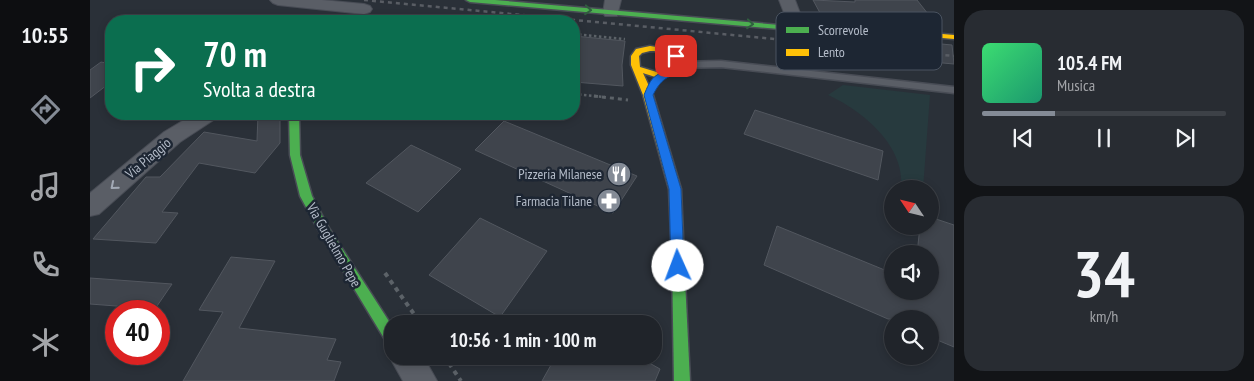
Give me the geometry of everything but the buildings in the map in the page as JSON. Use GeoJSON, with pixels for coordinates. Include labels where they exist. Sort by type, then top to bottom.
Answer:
{"type":"FeatureCollection","features":[{"type":"Feature","properties":{"kind":"street"},"geometry":{"type":"LineString","coordinates":[[278,0],[363,10]]}},
{"type":"Feature","properties":{"kind":"street"},"geometry":{"type":"LineString","coordinates":[[470,0],[612,6],[776,25]]}},
{"type":"Feature","properties":{"kind":"street"},"geometry":{"type":"LineString","coordinates":[[787,0],[792,12]]}},
{"type":"Feature","properties":{"kind":"street"},"geometry":{"type":"LineString","coordinates":[[640,98],[661,76],[672,72],[679,65],[679,60],[672,52],[657,48],[644,49],[635,56],[634,65],[638,69],[661,76]]}},
{"type":"Feature","properties":{"kind":"street"},"geometry":{"type":"LineString","coordinates":[[638,69],[640,98],[675,189],[682,381]]}},
{"type":"Feature","properties":{"kind":"street","name":"Via Piaggio"},"geometry":{"type":"LineString","coordinates":[[90,207],[172,137],[199,120]]}},
{"type":"Feature","properties":{"kind":"street","name":"Via Guglielmo Pepe"},"geometry":{"type":"LineString","coordinates":[[294,120],[295,155],[306,196],[322,228],[384,325]]}},
{"type":"Feature","properties":{"kind":"street"},"geometry":{"type":"LineString","coordinates":[[411,365],[421,381]]}},
{"type":"Feature","properties":{"kind":"lane"},"geometry":{"type":"LineString","coordinates":[[672,52],[721,64],[954,90]]}},
{"type":"Feature","properties":{"kind":"lane"},"geometry":{"type":"LineString","coordinates":[[679,65],[721,64]]}},
{"type":"Feature","properties":{"kind":"path"},"geometry":{"type":"LineString","coordinates":[[580,94],[640,98]]}},
{"type":"Feature","properties":{"kind":"path"},"geometry":{"type":"LineString","coordinates":[[382,270],[414,315]]}},
{"type":"Feature","properties":{"kind":"path"},"geometry":{"type":"LineString","coordinates":[[450,365],[461,381]]}},
{"type":"Feature","properties":{"kind":"green space"},"geometry":{"type":"Polygon","coordinates":[[[843,85],[930,95],[924,180],[901,180],[897,158],[879,132],[855,110],[828,95],[843,85]]]}},
{"type":"Feature","properties":{"kind":"railway"},"geometry":{"type":"LineString","coordinates":[[364,0],[522,15]]}},
{"type":"Feature","properties":{"kind":"railway"},"geometry":{"type":"LineString","coordinates":[[580,21],[776,39]]}},
{"type":"Feature","properties":{"kind":"railway"},"geometry":{"type":"LineString","coordinates":[[942,55],[954,56]]}},
{"type":"Feature","properties":{"kind":"traffic: fast"},"geometry":{"type":"LineString","coordinates":[[470,0],[776,27]]}},
{"type":"Feature","properties":{"kind":"traffic: fast"},"geometry":{"type":"LineString","coordinates":[[294,120],[295,155],[306,196],[323,228],[384,325]]}},
{"type":"Feature","properties":{"kind":"traffic: fast"},"geometry":{"type":"LineString","coordinates":[[678,260],[682,381]]}},
{"type":"Feature","properties":{"kind":"traffic: slow"},"geometry":{"type":"LineString","coordinates":[[942,36],[954,37]]}},
{"type":"Feature","properties":{"kind":"traffic: slow"},"geometry":{"type":"LineString","coordinates":[[638,69],[661,76],[676,69],[679,60],[671,53],[656,48],[639,51],[635,56],[635,65],[648,95],[675,189],[678,260]]}},
{"type":"Feature","properties":{"kind":"place","name":"Pizzeria Milanese"},"geometry":{"type":"Point","coordinates":[619,174]}},
{"type":"Feature","properties":{"kind":"place","name":"Farmacia Tilane"},"geometry":{"type":"Point","coordinates":[609,201]}},
{"type":"Feature","properties":{"kind":"route"},"geometry":{"type":"LineString","coordinates":[[676,56],[679,60],[679,65],[672,72],[661,76],[655,81],[648,95],[675,189],[678,266]]}}]}
